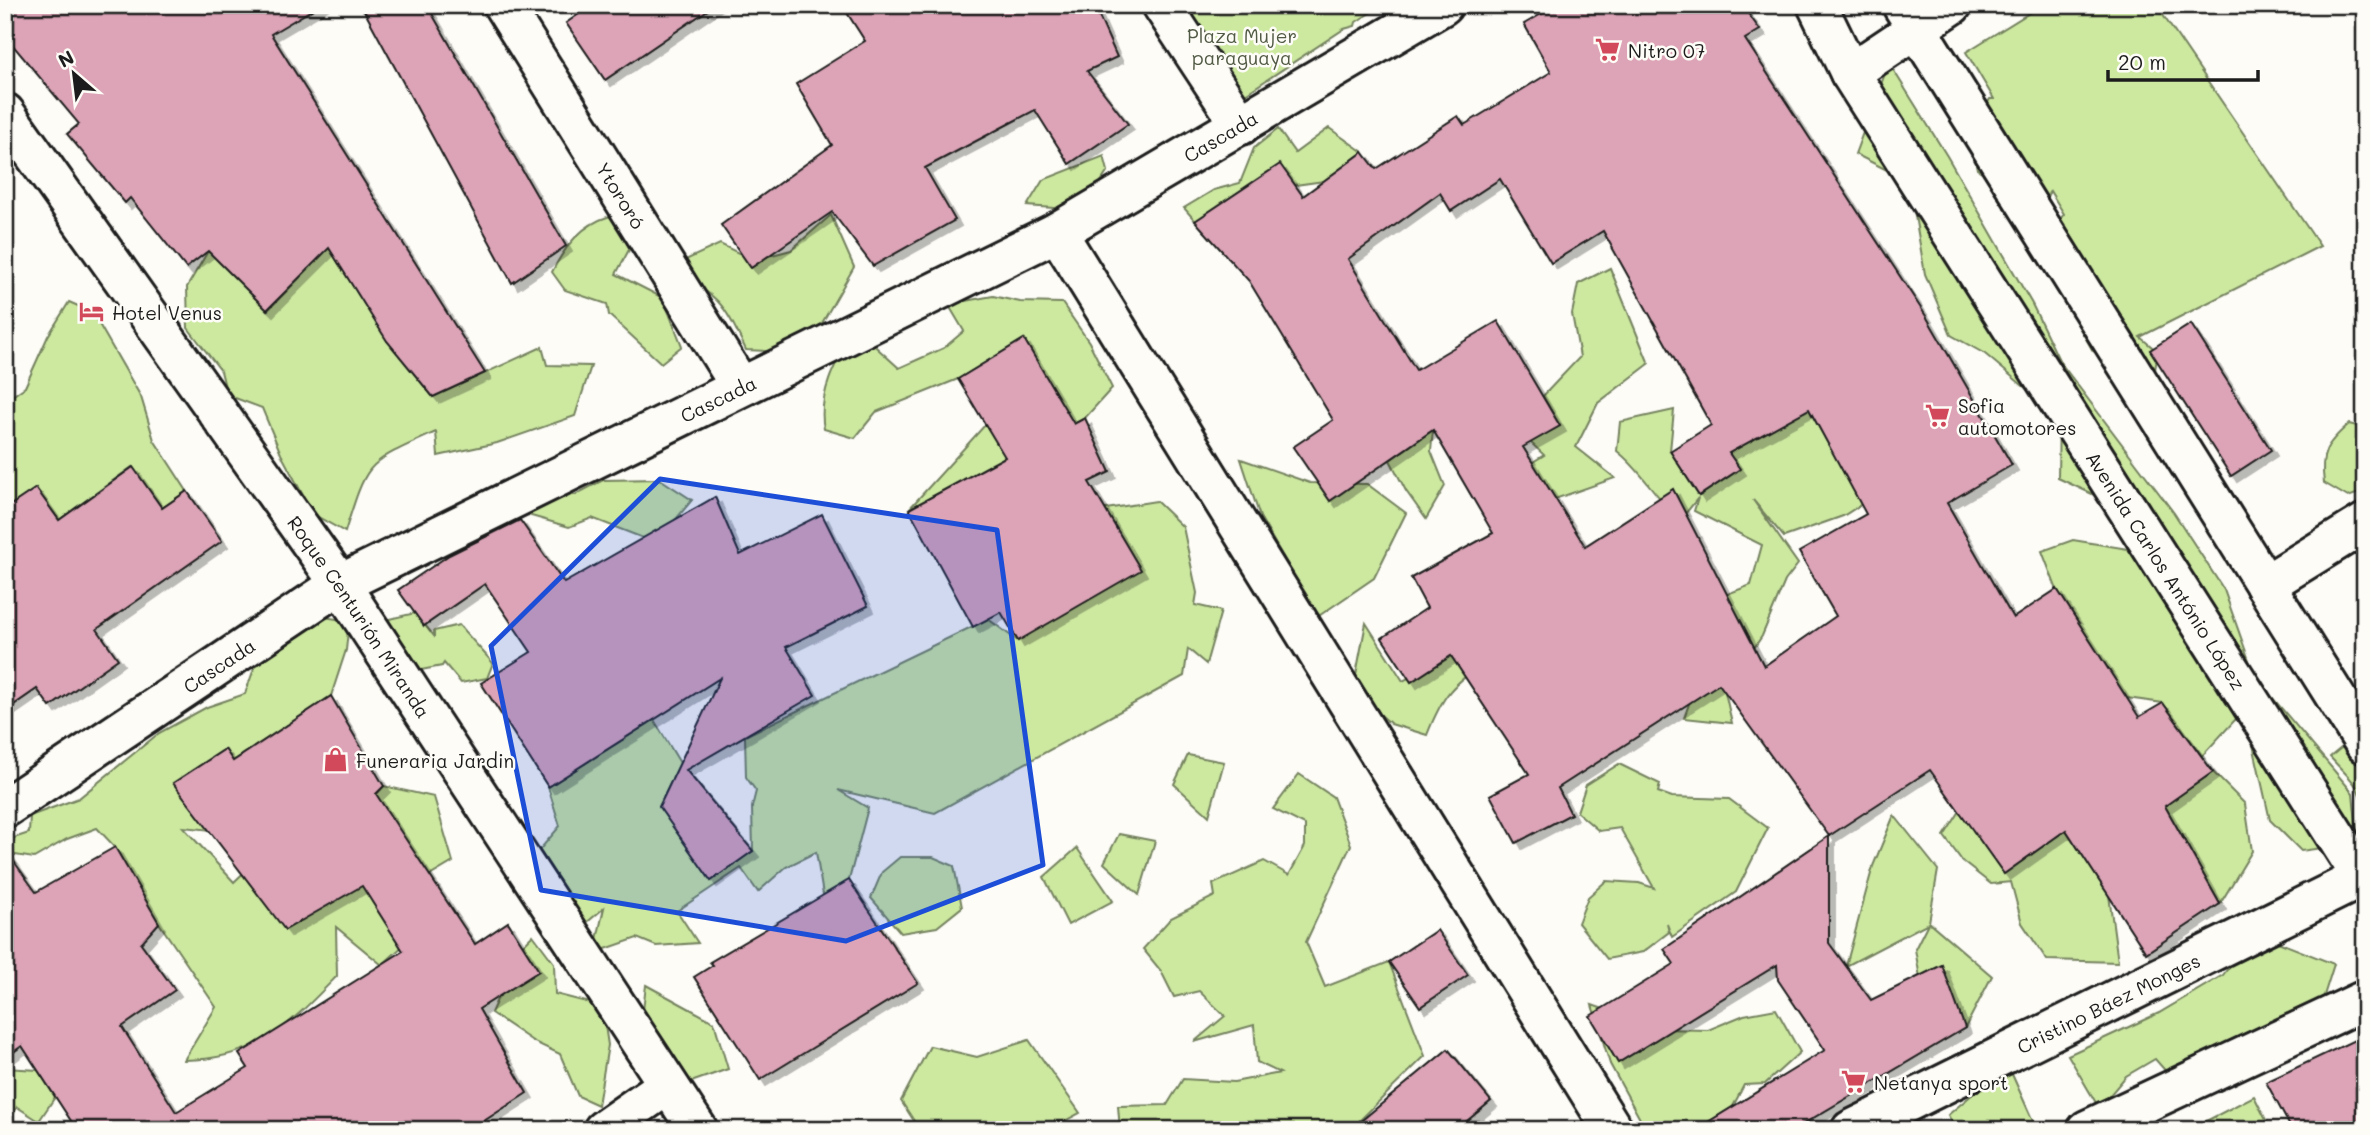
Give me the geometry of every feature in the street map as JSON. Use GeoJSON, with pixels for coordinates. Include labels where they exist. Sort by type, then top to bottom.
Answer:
{"type":"FeatureCollection","features":[{"type":"Feature","properties":{"kind":"street","name":"Ytororó"},"geometry":{"type":"LineString","coordinates":[[503,5],[740,386]]}},
{"type":"Feature","properties":{"kind":"street"},"geometry":{"type":"LineString","coordinates":[[1162,5],[1241,125]]}},
{"type":"Feature","properties":{"kind":"street","name":"Cascada"},"geometry":{"type":"LineString","coordinates":[[5,807],[340,584],[1058,232],[1443,5]]}},
{"type":"Feature","properties":{"kind":"street","name":"Avenida Carlos António López"},"geometry":{"type":"LineString","coordinates":[[1817,5],[1850,73],[2364,879]]}},
{"type":"Feature","properties":{"kind":"street"},"geometry":{"type":"LineString","coordinates":[[1850,73],[1909,17],[1952,5]]}},
{"type":"Feature","properties":{"kind":"street"},"geometry":{"type":"LineString","coordinates":[[1909,17],[2365,744]]}},
{"type":"Feature","properties":{"kind":"street","name":"Roque Centurión Miranda"},"geometry":{"type":"LineString","coordinates":[[5,113],[340,584],[666,1086],[698,1130]]}},
{"type":"Feature","properties":{"kind":"street"},"geometry":{"type":"LineString","coordinates":[[1058,232],[1613,1130]]}},
{"type":"Feature","properties":{"kind":"street"},"geometry":{"type":"LineString","coordinates":[[2265,585],[2365,523]]}},
{"type":"Feature","properties":{"kind":"street","name":"Cristino Báez Monges"},"geometry":{"type":"LineString","coordinates":[[1851,1130],[2364,879]]}},
{"type":"Feature","properties":{"kind":"street"},"geometry":{"type":"LineString","coordinates":[[2087,1130],[2365,1000]]}},
{"type":"Feature","properties":{"kind":"street"},"geometry":{"type":"LineString","coordinates":[[603,1130],[666,1086]]}},
{"type":"Feature","properties":{"kind":"highlighted area"},"geometry":{"type":"Polygon","coordinates":[[[660,479],[997,530],[1043,865],[846,941],[541,890],[491,646],[660,479]]]}},
{"type":"Feature","properties":{"kind":"green space","name":"Plaza Mujer paraguaya"},"geometry":{"type":"Polygon","coordinates":[[[1167,5],[1382,5],[1356,22],[1355,26],[1344,29],[1230,104],[1167,5]]]}},
{"type":"Feature","properties":{"kind":"green space"},"geometry":{"type":"Polygon","coordinates":[[[2042,5],[2156,5],[2320,246],[2140,337],[2158,352],[2155,370],[2140,374],[2093,351],[2050,276],[2051,231],[2064,214],[2050,191],[2036,216],[2004,208],[2007,186],[1977,169],[1970,133],[1990,99],[1994,99],[1966,52],[2042,5]]]}},
{"type":"Feature","properties":{"kind":"green space"},"geometry":{"type":"Polygon","coordinates":[[[1889,63],[1947,156],[2032,304],[2060,362],[2174,513],[2224,590],[2255,677],[2353,793],[2358,843],[2301,851],[2270,820],[2245,709],[2202,756],[2163,703],[2127,698],[2057,590],[2042,551],[2073,540],[2146,552],[2118,506],[2058,478],[2059,416],[1985,354],[1951,335],[1925,274],[1909,181],[1855,154],[1889,63]]]}},
{"type":"Feature","properties":{"kind":"green space"},"geometry":{"type":"Polygon","coordinates":[[[1329,128],[1363,152],[1324,181],[1281,187],[1222,251],[1184,208],[1214,190],[1240,183],[1254,148],[1278,129],[1295,153],[1329,128]]]}},
{"type":"Feature","properties":{"kind":"green space"},"geometry":{"type":"Polygon","coordinates":[[[1104,156],[1108,171],[1082,210],[1027,206],[1043,180],[1104,156]]]}},
{"type":"Feature","properties":{"kind":"green space"},"geometry":{"type":"Polygon","coordinates":[[[273,159],[387,340],[433,397],[542,347],[547,365],[591,366],[575,416],[497,443],[438,456],[436,432],[395,451],[373,466],[359,490],[345,532],[313,514],[281,454],[262,408],[227,395],[221,371],[188,328],[187,287],[208,251],[268,310],[309,268],[278,212],[273,159]]]}},
{"type":"Feature","properties":{"kind":"green space"},"geometry":{"type":"Polygon","coordinates":[[[831,215],[854,267],[805,353],[746,350],[730,318],[716,299],[666,269],[720,244],[753,260],[791,250],[831,215]]]}},
{"type":"Feature","properties":{"kind":"green space"},"geometry":{"type":"Polygon","coordinates":[[[610,216],[631,246],[616,274],[663,298],[682,346],[661,363],[609,315],[607,304],[565,290],[552,272],[575,237],[610,216]]]}},
{"type":"Feature","properties":{"kind":"green space"},"geometry":{"type":"Polygon","coordinates":[[[1610,268],[1649,364],[1598,403],[1576,447],[1615,478],[1555,499],[1507,478],[1544,455],[1530,442],[1560,426],[1543,396],[1580,357],[1572,314],[1578,284],[1610,268]]]}},
{"type":"Feature","properties":{"kind":"green space"},"geometry":{"type":"Polygon","coordinates":[[[993,296],[1020,302],[1062,303],[1089,342],[1112,388],[1085,418],[909,509],[985,425],[1051,386],[1024,339],[958,379],[876,412],[855,438],[824,429],[823,403],[830,377],[855,328],[899,368],[944,348],[964,331],[948,304],[993,296]]]}},
{"type":"Feature","properties":{"kind":"green space"},"geometry":{"type":"Polygon","coordinates":[[[69,302],[92,312],[141,397],[154,440],[187,491],[162,508],[132,467],[59,520],[36,488],[5,509],[5,401],[25,387],[48,336],[69,302]]]}},
{"type":"Feature","properties":{"kind":"green space"},"geometry":{"type":"Polygon","coordinates":[[[1806,404],[1832,451],[1860,437],[1879,493],[1843,516],[1784,537],[1753,500],[1798,564],[1785,581],[1762,636],[1725,692],[1732,723],[1684,718],[1712,640],[1701,604],[1751,585],[1762,545],[1694,511],[1698,498],[1681,519],[1617,451],[1620,422],[1674,410],[1670,451],[1699,496],[1736,472],[1727,454],[1806,404]]]}},
{"type":"Feature","properties":{"kind":"green space"},"geometry":{"type":"Polygon","coordinates":[[[2349,424],[2365,428],[2365,491],[2348,497],[2324,483],[2323,464],[2326,450],[2349,424]]]}},
{"type":"Feature","properties":{"kind":"green space"},"geometry":{"type":"Polygon","coordinates":[[[1433,430],[1431,451],[1445,486],[1426,519],[1406,491],[1390,460],[1433,430]]]}},
{"type":"Feature","properties":{"kind":"green space"},"geometry":{"type":"Polygon","coordinates":[[[1241,459],[1310,483],[1367,484],[1406,513],[1374,578],[1310,622],[1294,576],[1260,517],[1241,459]]]}},
{"type":"Feature","properties":{"kind":"green space"},"geometry":{"type":"Polygon","coordinates":[[[660,479],[692,500],[656,543],[592,518],[569,527],[514,511],[545,482],[575,495],[603,480],[660,479]]]}},
{"type":"Feature","properties":{"kind":"green space"},"geometry":{"type":"Polygon","coordinates":[[[1156,501],[1183,527],[1197,593],[1195,605],[1221,611],[1206,664],[1188,649],[1184,676],[935,813],[838,790],[868,808],[849,880],[823,895],[816,852],[786,867],[758,892],[741,868],[677,911],[698,943],[656,946],[637,938],[594,953],[604,908],[578,930],[530,861],[560,826],[548,787],[654,720],[680,763],[659,807],[705,872],[753,851],[752,807],[756,791],[746,777],[745,736],[988,619],[1018,641],[1100,510],[1156,501]]]}},
{"type":"Feature","properties":{"kind":"green space"},"geometry":{"type":"Polygon","coordinates":[[[415,613],[434,636],[434,631],[459,625],[493,663],[487,678],[461,683],[444,663],[442,666],[416,671],[392,642],[389,619],[415,613]]]}},
{"type":"Feature","properties":{"kind":"green space"},"geometry":{"type":"Polygon","coordinates":[[[318,616],[349,621],[346,650],[331,696],[231,832],[183,827],[234,882],[261,856],[319,859],[384,786],[434,797],[453,862],[386,902],[427,924],[382,965],[336,927],[337,976],[287,1024],[252,1046],[232,1054],[184,1060],[216,1007],[159,923],[115,847],[97,828],[67,839],[34,858],[9,854],[5,857],[5,841],[29,833],[30,816],[79,798],[159,733],[207,707],[245,694],[256,663],[318,616]]]}},
{"type":"Feature","properties":{"kind":"green space"},"geometry":{"type":"Polygon","coordinates":[[[1366,623],[1403,681],[1465,647],[1489,660],[1450,691],[1427,735],[1391,724],[1353,690],[1366,623]]]}},
{"type":"Feature","properties":{"kind":"green space"},"geometry":{"type":"Polygon","coordinates":[[[2365,720],[2365,818],[2358,789],[2330,757],[2347,743],[2365,720]]]}},
{"type":"Feature","properties":{"kind":"green space"},"geometry":{"type":"Polygon","coordinates":[[[1188,755],[1224,762],[1209,816],[1174,784],[1188,755]]]}},
{"type":"Feature","properties":{"kind":"green space"},"geometry":{"type":"Polygon","coordinates":[[[1619,764],[1660,784],[1658,792],[1672,797],[1729,799],[1768,828],[1736,892],[1672,937],[1667,924],[1669,932],[1643,952],[1607,959],[1578,923],[1588,897],[1606,881],[1639,883],[1654,888],[1620,828],[1599,831],[1577,812],[1586,785],[1619,764]]]}},
{"type":"Feature","properties":{"kind":"green space"},"geometry":{"type":"Polygon","coordinates":[[[2213,772],[2245,804],[2252,851],[2220,904],[2147,774],[2192,787],[2213,772]]]}},
{"type":"Feature","properties":{"kind":"green space"},"geometry":{"type":"Polygon","coordinates":[[[1299,774],[1333,797],[1351,845],[1306,942],[1325,987],[1389,962],[1425,1056],[1350,1130],[1213,1130],[1189,1123],[1179,1130],[1120,1130],[1118,1106],[1167,1105],[1183,1079],[1234,1082],[1280,1073],[1257,1062],[1254,1025],[1194,1042],[1225,1016],[1199,991],[1174,997],[1161,971],[1143,949],[1171,918],[1215,896],[1213,884],[1264,861],[1289,875],[1305,846],[1305,825],[1273,809],[1299,774]]]}},
{"type":"Feature","properties":{"kind":"green space"},"geometry":{"type":"Polygon","coordinates":[[[1969,797],[2066,830],[2109,895],[2118,962],[2047,960],[2022,923],[2011,882],[1991,884],[1963,862],[1944,836],[1969,797]]]}},
{"type":"Feature","properties":{"kind":"green space"},"geometry":{"type":"Polygon","coordinates":[[[1894,815],[1938,870],[1929,922],[1992,976],[1965,1028],[1931,1041],[1915,949],[1928,923],[1846,966],[1873,866],[1894,815]]]}},
{"type":"Feature","properties":{"kind":"green space"},"geometry":{"type":"Polygon","coordinates":[[[1119,834],[1155,841],[1139,895],[1104,863],[1119,834]]]}},
{"type":"Feature","properties":{"kind":"green space"},"geometry":{"type":"Polygon","coordinates":[[[1077,848],[1113,901],[1068,925],[1044,877],[1077,848]]]}},
{"type":"Feature","properties":{"kind":"green space"},"geometry":{"type":"Polygon","coordinates":[[[900,857],[933,857],[954,866],[962,907],[937,927],[901,933],[871,898],[882,872],[900,857]]]}},
{"type":"Feature","properties":{"kind":"green space"},"geometry":{"type":"Polygon","coordinates":[[[2255,933],[2334,964],[2321,1005],[2269,1022],[2236,1046],[2170,1076],[2155,1059],[2126,1076],[2099,1108],[2068,1055],[2159,1013],[2223,975],[2255,933]]]}},
{"type":"Feature","properties":{"kind":"green space"},"geometry":{"type":"Polygon","coordinates":[[[533,935],[554,963],[555,994],[602,1006],[608,1045],[598,1105],[578,1096],[560,1054],[534,1042],[491,1013],[520,948],[533,935]]]}},
{"type":"Feature","properties":{"kind":"green space"},"geometry":{"type":"Polygon","coordinates":[[[646,985],[714,1022],[728,1069],[691,1082],[643,1011],[646,985]]]}},
{"type":"Feature","properties":{"kind":"green space"},"geometry":{"type":"Polygon","coordinates":[[[1592,1005],[1660,1029],[1708,1030],[1744,1015],[1776,1009],[1800,1052],[1765,1084],[1744,1085],[1724,1124],[1716,1130],[1646,1130],[1610,1064],[1592,1005]]]}},
{"type":"Feature","properties":{"kind":"green space"},"geometry":{"type":"Polygon","coordinates":[[[1029,1040],[1080,1113],[1048,1130],[920,1130],[901,1101],[930,1046],[977,1057],[1029,1040]]]}},
{"type":"Feature","properties":{"kind":"green space"},"geometry":{"type":"Polygon","coordinates":[[[5,1068],[38,1070],[55,1097],[39,1121],[17,1107],[5,1130],[5,1068]]]}},
{"type":"Feature","properties":{"kind":"green space"},"geometry":{"type":"Polygon","coordinates":[[[2011,1072],[2037,1130],[1956,1130],[1948,1115],[1974,1093],[2011,1072]]]}},
{"type":"Feature","properties":{"kind":"green space"},"geometry":{"type":"Polygon","coordinates":[[[2254,1096],[2271,1130],[2189,1130],[2254,1096]]]}},
{"type":"Feature","properties":{"kind":"building"},"geometry":{"type":"Polygon","coordinates":[[[5,5],[320,5],[271,34],[485,373],[433,397],[387,341],[329,248],[267,310],[208,251],[186,268],[130,198],[125,203],[67,134],[79,124],[5,36],[5,5]]]}},
{"type":"Feature","properties":{"kind":"building"},"geometry":{"type":"Polygon","coordinates":[[[361,5],[427,5],[566,246],[512,283],[361,5]]]}},
{"type":"Feature","properties":{"kind":"building"},"geometry":{"type":"Polygon","coordinates":[[[592,5],[715,5],[605,80],[566,23],[592,5]]]}},
{"type":"Feature","properties":{"kind":"building"},"geometry":{"type":"Polygon","coordinates":[[[842,5],[1094,5],[1117,57],[1087,71],[1128,124],[1069,164],[1035,110],[925,168],[955,220],[873,266],[832,212],[751,268],[721,225],[832,145],[796,84],[865,41],[842,5]]]}},
{"type":"Feature","properties":{"kind":"building"},"geometry":{"type":"Polygon","coordinates":[[[1557,5],[1742,5],[1760,30],[1745,39],[1926,316],[2012,465],[1947,503],[2013,618],[2057,589],[2139,717],[2163,703],[2213,772],[2165,806],[2220,904],[2146,953],[2066,830],[2004,874],[1930,770],[1829,836],[1719,684],[1558,788],[1571,814],[1516,843],[1490,795],[1529,774],[1451,656],[1411,682],[1382,638],[1427,608],[1411,578],[1493,533],[1433,430],[1330,501],[1293,447],[1333,420],[1249,281],[1195,221],[1280,164],[1303,196],[1363,152],[1376,169],[1458,116],[1464,125],[1551,72],[1524,24],[1557,5]],[[1500,179],[1451,211],[1440,193],[1348,259],[1416,370],[1498,321],[1560,426],[1523,447],[1585,546],[1673,489],[1764,666],[1836,616],[1799,552],[1866,514],[1809,409],[1729,453],[1740,469],[1699,496],[1670,451],[1711,425],[1603,231],[1551,263],[1500,179]]]}},
{"type":"Feature","properties":{"kind":"building"},"geometry":{"type":"Polygon","coordinates":[[[2191,324],[2271,450],[2231,476],[2150,350],[2191,324]]]}},
{"type":"Feature","properties":{"kind":"building"},"geometry":{"type":"Polygon","coordinates":[[[1024,339],[1074,424],[1085,418],[1110,472],[1089,482],[1141,570],[1018,641],[1001,612],[973,627],[909,509],[1005,457],[958,379],[1024,339]]]}},
{"type":"Feature","properties":{"kind":"building"},"geometry":{"type":"Polygon","coordinates":[[[133,467],[162,508],[187,491],[222,541],[97,629],[118,659],[50,707],[37,689],[5,711],[5,509],[36,488],[59,520],[133,467]]]}},
{"type":"Feature","properties":{"kind":"building"},"geometry":{"type":"Polygon","coordinates":[[[715,497],[740,555],[822,514],[868,606],[786,647],[815,695],[686,770],[753,851],[711,881],[659,807],[720,678],[548,787],[481,683],[531,652],[485,584],[424,626],[398,590],[449,555],[520,520],[564,583],[715,497]]]}},
{"type":"Feature","properties":{"kind":"building"},"geometry":{"type":"Polygon","coordinates":[[[331,696],[384,786],[376,794],[475,944],[508,922],[539,971],[479,1009],[527,1093],[470,1130],[77,1130],[22,1046],[5,1058],[5,849],[36,892],[115,847],[159,923],[141,943],[175,990],[122,1027],[176,1112],[248,1068],[239,1054],[403,951],[362,886],[285,930],[173,783],[225,749],[233,761],[331,696]]]}},
{"type":"Feature","properties":{"kind":"building"},"geometry":{"type":"Polygon","coordinates":[[[1829,836],[1829,943],[1871,1000],[1942,965],[1965,1028],[1793,1130],[1695,1130],[1825,1050],[1778,980],[1777,965],[1618,1063],[1590,1016],[1674,964],[1664,949],[1829,836]]]}},
{"type":"Feature","properties":{"kind":"building"},"geometry":{"type":"Polygon","coordinates":[[[849,880],[918,983],[760,1080],[694,977],[713,965],[710,962],[849,880]]]}},
{"type":"Feature","properties":{"kind":"building"},"geometry":{"type":"Polygon","coordinates":[[[1437,930],[1468,975],[1420,1007],[1389,962],[1437,930]]]}},
{"type":"Feature","properties":{"kind":"building"},"geometry":{"type":"Polygon","coordinates":[[[2365,1035],[2365,1130],[2292,1130],[2266,1082],[2365,1035]]]}},
{"type":"Feature","properties":{"kind":"building"},"geometry":{"type":"Polygon","coordinates":[[[1448,1049],[1491,1101],[1456,1130],[1350,1130],[1448,1049]]]}},
{"type":"Feature","properties":{"kind":"place","name":"Nitro 07"},"geometry":{"type":"Point","coordinates":[1608,50]}},
{"type":"Feature","properties":{"kind":"place","name":"Hotel Venus"},"geometry":{"type":"Point","coordinates":[92,312]}},
{"type":"Feature","properties":{"kind":"place","name":"Sofia automotores"},"geometry":{"type":"Point","coordinates":[1938,416]}},
{"type":"Feature","properties":{"kind":"place","name":"Funeraria Jardin"},"geometry":{"type":"Point","coordinates":[336,760]}},
{"type":"Feature","properties":{"kind":"place","name":"Netanya sport"},"geometry":{"type":"Point","coordinates":[1854,1082]}}]}
